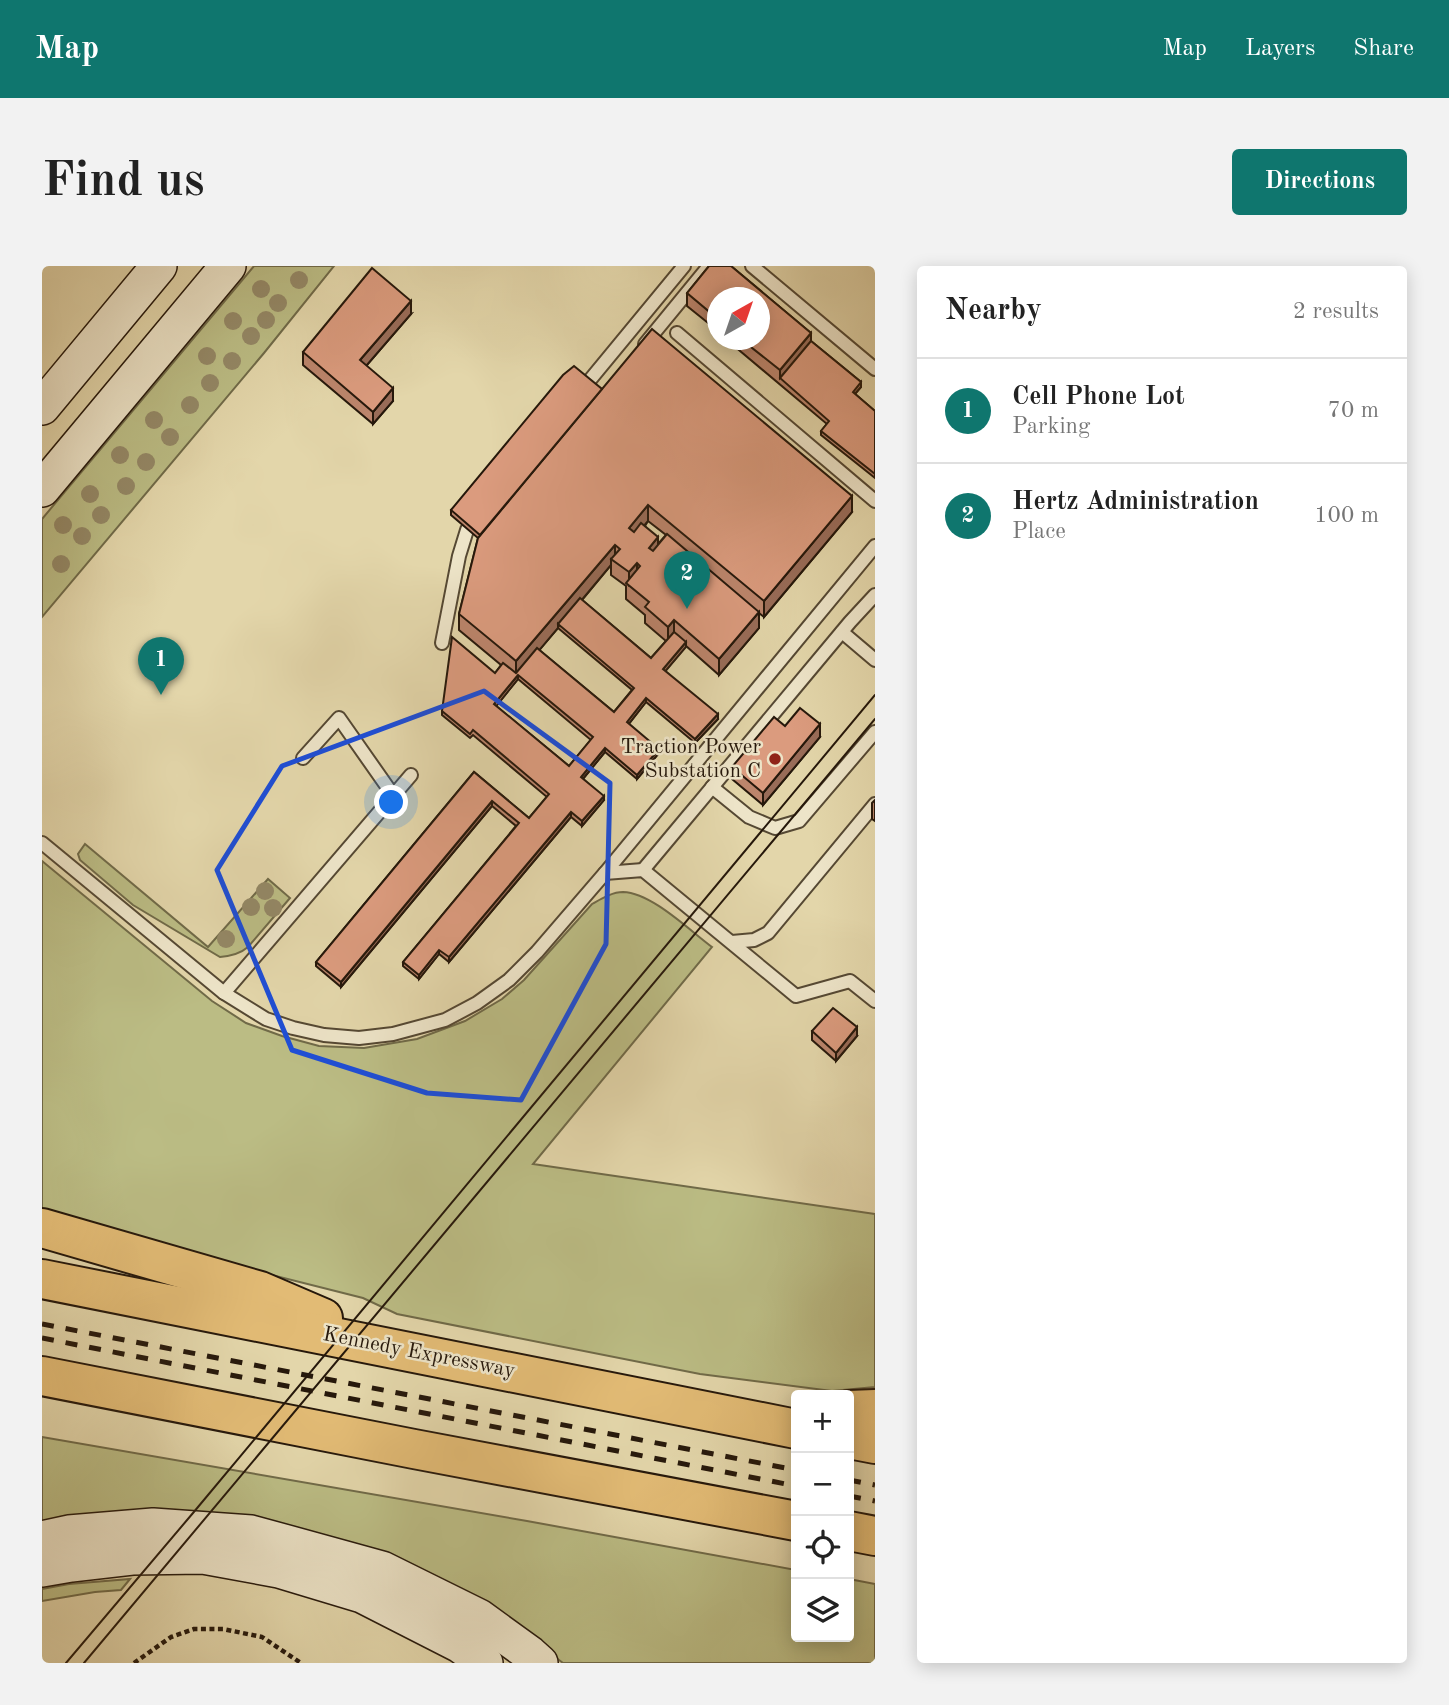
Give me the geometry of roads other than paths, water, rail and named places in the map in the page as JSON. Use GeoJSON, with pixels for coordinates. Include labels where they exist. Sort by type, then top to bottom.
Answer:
{"type":"FeatureCollection","features":[{"type":"Feature","properties":{"kind":"highway"},"geometry":{"type":"LineString","coordinates":[[42,1228],[260,1290],[386,1346]]}},
{"type":"Feature","properties":{"kind":"highway","name":"Kennedy Expressway"},"geometry":{"type":"LineString","coordinates":[[42,1279],[791,1428]]}},
{"type":"Feature","properties":{"kind":"highway"},"geometry":{"type":"LineString","coordinates":[[42,1376],[791,1520]]}},
{"type":"Feature","properties":{"kind":"highway"},"geometry":{"type":"LineString","coordinates":[[42,1394],[189,1405]]}},
{"type":"Feature","properties":{"kind":"highway"},"geometry":{"type":"LineString","coordinates":[[854,1410],[875,1409]]}},
{"type":"Feature","properties":{"kind":"highway"},"geometry":{"type":"LineString","coordinates":[[718,1414],[791,1411]]}},
{"type":"Feature","properties":{"kind":"highway"},"geometry":{"type":"LineString","coordinates":[[854,1440],[875,1444]]}},
{"type":"Feature","properties":{"kind":"highway"},"geometry":{"type":"LineString","coordinates":[[854,1532],[875,1536]]}},
{"type":"Feature","properties":{"kind":"street"},"geometry":{"type":"LineString","coordinates":[[42,407],[159,266]]}},
{"type":"Feature","properties":{"kind":"street"},"geometry":{"type":"LineString","coordinates":[[42,489],[228,266]]}},
{"type":"Feature","properties":{"kind":"street"},"geometry":{"type":"LineString","coordinates":[[42,1539],[69,1533],[153,1526],[251,1533],[382,1569],[479,1617],[540,1663]]}},
{"type":"Feature","properties":{"kind":"street"},"geometry":{"type":"LineString","coordinates":[[42,1569],[71,1563],[132,1557],[203,1556],[279,1570],[362,1595],[460,1645],[485,1663]]}},
{"type":"Feature","properties":{"kind":"lane"},"geometry":{"type":"LineString","coordinates":[[571,403],[684,266]]}},
{"type":"Feature","properties":{"kind":"lane"},"geometry":{"type":"LineString","coordinates":[[641,349],[709,266]]}},
{"type":"Feature","properties":{"kind":"lane"},"geometry":{"type":"LineString","coordinates":[[752,266],[875,369]]}},
{"type":"Feature","properties":{"kind":"lane"},"geometry":{"type":"LineString","coordinates":[[677,333],[875,501]]}},
{"type":"Feature","properties":{"kind":"lane"},"geometry":{"type":"LineString","coordinates":[[442,643],[459,556],[467,530],[485,509]]}},
{"type":"Feature","properties":{"kind":"lane"},"geometry":{"type":"LineString","coordinates":[[42,843],[224,993],[267,1019],[324,1035],[359,1038],[393,1034],[445,1020],[477,1003],[509,981],[537,952],[875,546]]}},
{"type":"Feature","properties":{"kind":"lane"},"geometry":{"type":"LineString","coordinates":[[643,870],[875,595]]}},
{"type":"Feature","properties":{"kind":"lane"},"geometry":{"type":"LineString","coordinates":[[842,632],[875,660]]}},
{"type":"Feature","properties":{"kind":"lane"},"geometry":{"type":"LineString","coordinates":[[303,758],[339,718],[393,795]]}},
{"type":"Feature","properties":{"kind":"lane"},"geometry":{"type":"LineString","coordinates":[[712,787],[749,817],[775,828],[799,821],[875,732]]}},
{"type":"Feature","properties":{"kind":"lane"},"geometry":{"type":"LineString","coordinates":[[224,993],[411,775]]}},
{"type":"Feature","properties":{"kind":"lane"},"geometry":{"type":"LineString","coordinates":[[732,942],[754,940],[768,933],[875,804]]}},
{"type":"Feature","properties":{"kind":"lane"},"geometry":{"type":"LineString","coordinates":[[605,873],[643,870],[796,996],[850,981],[875,1001]]}},
{"type":"Feature","properties":{"kind":"tram line"},"geometry":{"type":"LineString","coordinates":[[66,1663],[875,695]]}},
{"type":"Feature","properties":{"kind":"tram line"},"geometry":{"type":"LineString","coordinates":[[84,1663],[875,719]]}},
{"type":"Feature","properties":{"kind":"railway"},"geometry":{"type":"LineString","coordinates":[[42,1324],[791,1469]]}},
{"type":"Feature","properties":{"kind":"railway"},"geometry":{"type":"LineString","coordinates":[[42,1338],[791,1485]]}},
{"type":"Feature","properties":{"kind":"railway"},"geometry":{"type":"LineString","coordinates":[[854,1481],[875,1485]]}},
{"type":"Feature","properties":{"kind":"railway"},"geometry":{"type":"LineString","coordinates":[[854,1497],[875,1501]]}},
{"type":"Feature","properties":{"kind":"place","name":"Hertz Administration"},"geometry":{"type":"Point","coordinates":[687,609]}},
{"type":"Feature","properties":{"kind":"place","name":"Cell Phone Lot"},"geometry":{"type":"Point","coordinates":[161,695]}},
{"type":"Feature","properties":{"kind":"place","name":"Traction Power Substation C"},"geometry":{"type":"Point","coordinates":[775,759]}}]}
